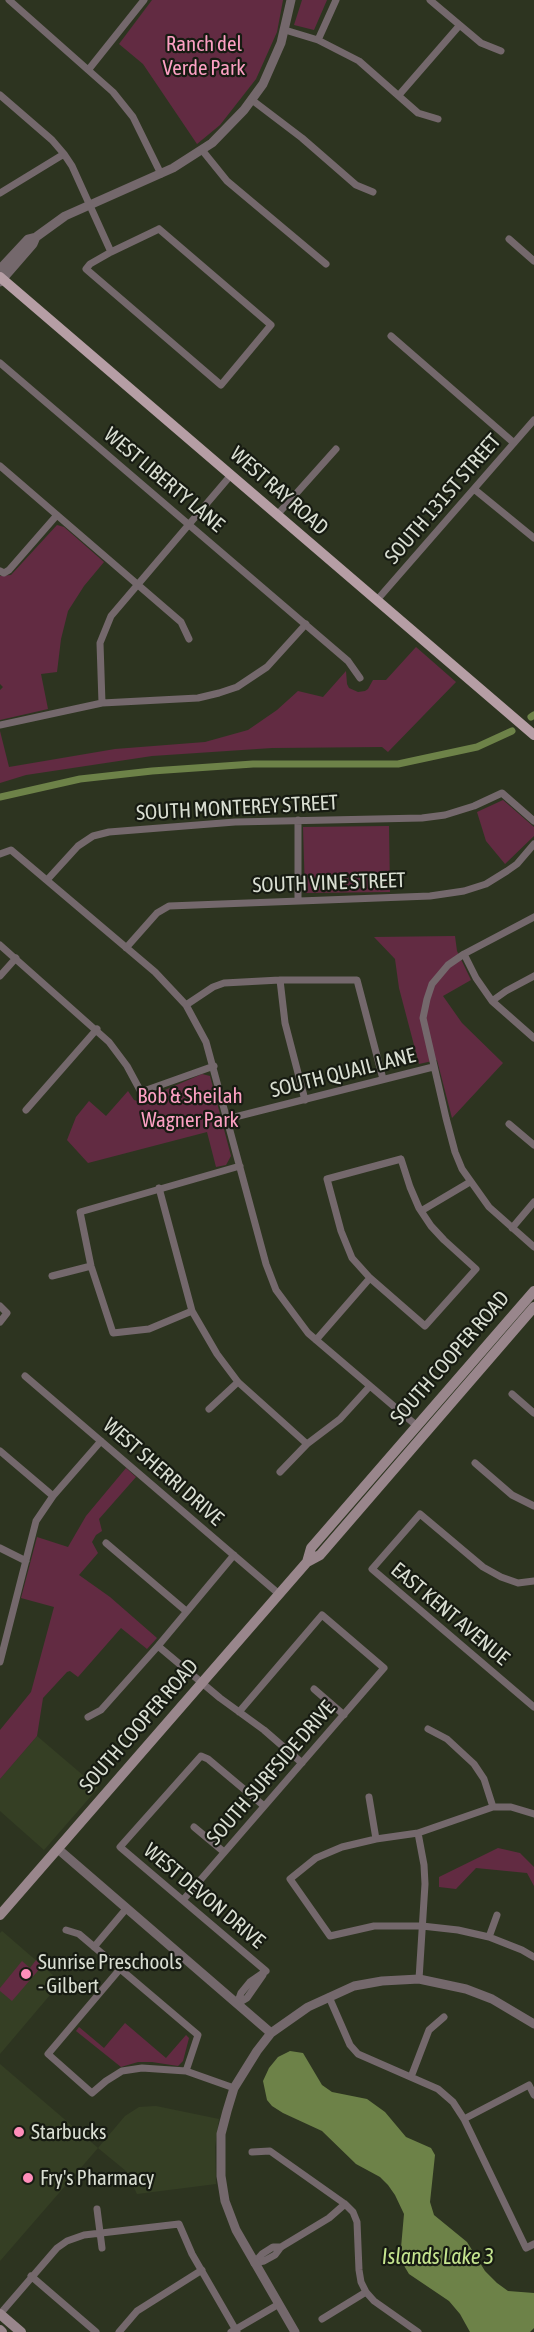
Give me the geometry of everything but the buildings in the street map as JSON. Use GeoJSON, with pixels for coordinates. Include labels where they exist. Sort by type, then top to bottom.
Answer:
{"type":"FeatureCollection","features":[{"type":"Feature","properties":{"kind":"main road","name":"WEST RAY ROAD"},"geometry":{"type":"LineString","coordinates":[[1,276],[530,731]]}},
{"type":"Feature","properties":{"kind":"main road","name":"SOUTH COOPER ROAD"},"geometry":{"type":"LineString","coordinates":[[0,1915],[307,1562],[320,1555],[534,1291]]}},
{"type":"Feature","properties":{"kind":"main road","name":"SOUTH COOPER ROAD"},"geometry":{"type":"LineString","coordinates":[[421,1429],[534,1307]]}},
{"type":"Feature","properties":{"kind":"main road"},"geometry":{"type":"LineString","coordinates":[[0,2314],[21,2332]]}},
{"type":"Feature","properties":{"kind":"street"},"geometry":{"type":"LineString","coordinates":[[9,0],[114,92],[133,117],[161,174]]}},
{"type":"Feature","properties":{"kind":"street"},"geometry":{"type":"LineString","coordinates":[[89,69],[144,0]]}},
{"type":"Feature","properties":{"kind":"street"},"geometry":{"type":"LineString","coordinates":[[1,276],[33,244],[36,237],[65,216],[161,174],[202,150],[232,123],[252,100],[275,59],[285,30],[291,0]]}},
{"type":"Feature","properties":{"kind":"street"},"geometry":{"type":"LineString","coordinates":[[318,40],[336,0]]}},
{"type":"Feature","properties":{"kind":"street"},"geometry":{"type":"LineString","coordinates":[[430,0],[481,43],[501,51]]}},
{"type":"Feature","properties":{"kind":"street"},"geometry":{"type":"LineString","coordinates":[[399,95],[459,26]]}},
{"type":"Feature","properties":{"kind":"street"},"geometry":{"type":"LineString","coordinates":[[285,30],[318,40],[359,62],[418,113],[438,119]]}},
{"type":"Feature","properties":{"kind":"street"},"geometry":{"type":"LineString","coordinates":[[0,95],[52,140],[64,154],[72,166],[111,252]]}},
{"type":"Feature","properties":{"kind":"street"},"geometry":{"type":"LineString","coordinates":[[252,100],[302,138],[356,186],[373,192]]}},
{"type":"Feature","properties":{"kind":"street"},"geometry":{"type":"LineString","coordinates":[[202,150],[227,181],[326,264]]}},
{"type":"Feature","properties":{"kind":"street"},"geometry":{"type":"LineString","coordinates":[[0,193],[64,154]]}},
{"type":"Feature","properties":{"kind":"street"},"geometry":{"type":"LineString","coordinates":[[159,229],[271,325],[221,385],[86,269],[90,264],[111,252],[159,229]]}},
{"type":"Feature","properties":{"kind":"street"},"geometry":{"type":"LineString","coordinates":[[509,240],[534,261]]}},
{"type":"Feature","properties":{"kind":"street"},"geometry":{"type":"LineString","coordinates":[[391,336],[514,443]]}},
{"type":"Feature","properties":{"kind":"street","name":"WEST LIBERTY LANE"},"geometry":{"type":"LineString","coordinates":[[0,363],[306,624],[348,661],[360,678]]}},
{"type":"Feature","properties":{"kind":"street","name":"SOUTH 131ST STREET"},"geometry":{"type":"LineString","coordinates":[[377,600],[534,420]]}},
{"type":"Feature","properties":{"kind":"street"},"geometry":{"type":"LineString","coordinates":[[277,515],[336,449]]}},
{"type":"Feature","properties":{"kind":"street"},"geometry":{"type":"LineString","coordinates":[[0,466],[182,622],[189,639]]}},
{"type":"Feature","properties":{"kind":"street"},"geometry":{"type":"LineString","coordinates":[[102,703],[100,643],[111,616],[231,475]]}},
{"type":"Feature","properties":{"kind":"street"},"geometry":{"type":"LineString","coordinates":[[474,489],[534,538]]}},
{"type":"Feature","properties":{"kind":"street"},"geometry":{"type":"LineString","coordinates":[[2,572],[57,515]]}},
{"type":"Feature","properties":{"kind":"street"},"geometry":{"type":"LineString","coordinates":[[0,725],[102,703],[198,698],[237,687],[267,667],[306,624]]}},
{"type":"Feature","properties":{"kind":"street","name":"SOUTH MONTEREY STREET"},"geometry":{"type":"LineString","coordinates":[[47,880],[78,846],[93,836],[101,834],[159,827],[298,820],[422,818],[445,815],[474,806],[502,793],[534,820]]}},
{"type":"Feature","properties":{"kind":"street"},"geometry":{"type":"LineString","coordinates":[[298,820],[298,900]]}},
{"type":"Feature","properties":{"kind":"street","name":"SOUTH VINE STREET"},"geometry":{"type":"LineString","coordinates":[[126,948],[157,913],[169,906],[430,896],[464,891],[486,884],[507,871],[517,864],[534,844]]}},
{"type":"Feature","properties":{"kind":"street"},"geometry":{"type":"LineString","coordinates":[[0,854],[12,850],[171,988],[186,1005],[206,1042],[214,1066],[270,1276],[276,1290],[299,1324],[421,1429]]}},
{"type":"Feature","properties":{"kind":"street"},"geometry":{"type":"LineString","coordinates":[[534,917],[464,954],[440,974],[432,984],[424,1008],[425,1028],[433,1067],[455,1152],[470,1182],[489,1207],[534,1247]]}},
{"type":"Feature","properties":{"kind":"street"},"geometry":{"type":"LineString","coordinates":[[0,945],[97,1029],[117,1052],[141,1092],[214,1066]]}},
{"type":"Feature","properties":{"kind":"street"},"geometry":{"type":"LineString","coordinates":[[464,954],[476,978],[492,1001],[534,1038]]}},
{"type":"Feature","properties":{"kind":"street"},"geometry":{"type":"LineString","coordinates":[[0,976],[16,958]]}},
{"type":"Feature","properties":{"kind":"street"},"geometry":{"type":"LineString","coordinates":[[492,1001],[534,976]]}},
{"type":"Feature","properties":{"kind":"street"},"geometry":{"type":"LineString","coordinates":[[280,980],[285,1023],[305,1100]]}},
{"type":"Feature","properties":{"kind":"street"},"geometry":{"type":"LineString","coordinates":[[186,1005],[213,987],[224,983],[357,980],[383,1079]]}},
{"type":"Feature","properties":{"kind":"street"},"geometry":{"type":"LineString","coordinates":[[26,1110],[97,1029]]}},
{"type":"Feature","properties":{"kind":"street","name":"SOUTH QUAIL LANE"},"geometry":{"type":"LineString","coordinates":[[227,1119],[433,1067]]}},
{"type":"Feature","properties":{"kind":"street"},"geometry":{"type":"LineString","coordinates":[[509,1124],[534,1145]]}},
{"type":"Feature","properties":{"kind":"street"},"geometry":{"type":"LineString","coordinates":[[401,1159],[421,1211],[444,1240],[476,1269],[425,1326],[370,1278],[352,1258],[341,1231],[327,1179],[401,1159]]}},
{"type":"Feature","properties":{"kind":"street"},"geometry":{"type":"LineString","coordinates":[[192,1311],[149,1329],[113,1333],[91,1266],[80,1212],[240,1166]]}},
{"type":"Feature","properties":{"kind":"street"},"geometry":{"type":"LineString","coordinates":[[421,1211],[470,1182]]}},
{"type":"Feature","properties":{"kind":"street"},"geometry":{"type":"LineString","coordinates":[[159,1188],[192,1311],[217,1354],[238,1382],[307,1444]]}},
{"type":"Feature","properties":{"kind":"street"},"geometry":{"type":"LineString","coordinates":[[512,1228],[534,1202]]}},
{"type":"Feature","properties":{"kind":"street"},"geometry":{"type":"LineString","coordinates":[[52,1276],[91,1266]]}},
{"type":"Feature","properties":{"kind":"street"},"geometry":{"type":"LineString","coordinates":[[316,1340],[370,1278]]}},
{"type":"Feature","properties":{"kind":"street"},"geometry":{"type":"LineString","coordinates":[[0,1306],[8,1313],[0,1322]]}},
{"type":"Feature","properties":{"kind":"street","name":"WEST SHERRI DRIVE"},"geometry":{"type":"LineString","coordinates":[[25,1376],[279,1594]]}},
{"type":"Feature","properties":{"kind":"street"},"geometry":{"type":"LineString","coordinates":[[208,1408],[238,1382]]}},
{"type":"Feature","properties":{"kind":"street"},"geometry":{"type":"LineString","coordinates":[[280,1472],[307,1444],[340,1419],[370,1386]]}},
{"type":"Feature","properties":{"kind":"street"},"geometry":{"type":"LineString","coordinates":[[512,1394],[534,1413]]}},
{"type":"Feature","properties":{"kind":"street"},"geometry":{"type":"LineString","coordinates":[[0,1662],[36,1521],[53,1496],[101,1441]]}},
{"type":"Feature","properties":{"kind":"street"},"geometry":{"type":"LineString","coordinates":[[0,1451],[53,1496]]}},
{"type":"Feature","properties":{"kind":"street"},"geometry":{"type":"LineString","coordinates":[[475,1463],[512,1495],[534,1506]]}},
{"type":"Feature","properties":{"kind":"street","name":"EAST KENT AVENUE"},"geometry":{"type":"LineString","coordinates":[[534,1581],[519,1583],[501,1577],[483,1567],[420,1514],[372,1569],[534,1707]]}},
{"type":"Feature","properties":{"kind":"street"},"geometry":{"type":"LineString","coordinates":[[106,1543],[186,1611]]}},
{"type":"Feature","properties":{"kind":"street"},"geometry":{"type":"LineString","coordinates":[[0,1548],[26,1561]]}},
{"type":"Feature","properties":{"kind":"street"},"geometry":{"type":"LineString","coordinates":[[88,1717],[101,1710],[234,1555]]}},
{"type":"Feature","properties":{"kind":"street","name":"SOUTH SURFSIDE DRIVE"},"geometry":{"type":"LineString","coordinates":[[183,1900],[384,1668],[322,1615],[239,1712]]}},
{"type":"Feature","properties":{"kind":"street"},"geometry":{"type":"LineString","coordinates":[[0,1632],[8,1634]]}},
{"type":"Feature","properties":{"kind":"street"},"geometry":{"type":"LineString","coordinates":[[158,1646],[302,1763]]}},
{"type":"Feature","properties":{"kind":"street"},"geometry":{"type":"LineString","coordinates":[[314,1689],[344,1715]]}},
{"type":"Feature","properties":{"kind":"street"},"geometry":{"type":"LineString","coordinates":[[428,1729],[447,1739],[474,1764],[484,1779],[493,1807]]}},
{"type":"Feature","properties":{"kind":"street","name":"WEST DEVON DRIVE"},"geometry":{"type":"LineString","coordinates":[[237,2004],[247,1998],[266,1971],[120,1847],[201,1756],[208,1759],[264,1806]]}},
{"type":"Feature","properties":{"kind":"street"},"geometry":{"type":"LineString","coordinates":[[369,1797],[376,1839]]}},
{"type":"Feature","properties":{"kind":"street"},"geometry":{"type":"LineString","coordinates":[[534,1814],[511,1807],[493,1807],[418,1833],[342,1847],[316,1858],[290,1879],[330,1936],[374,1926],[422,1926],[458,1930],[489,1937],[534,1957]]}},
{"type":"Feature","properties":{"kind":"street"},"geometry":{"type":"LineString","coordinates":[[194,1827],[224,1852]]}},
{"type":"Feature","properties":{"kind":"street"},"geometry":{"type":"LineString","coordinates":[[418,1833],[425,1884],[419,1979]]}},
{"type":"Feature","properties":{"kind":"street"},"geometry":{"type":"LineString","coordinates":[[58,1850],[271,2033]]}},
{"type":"Feature","properties":{"kind":"street"},"geometry":{"type":"LineString","coordinates":[[94,1947],[126,1909]]}},
{"type":"Feature","properties":{"kind":"street"},"geometry":{"type":"LineString","coordinates":[[489,1937],[498,1915]]}},
{"type":"Feature","properties":{"kind":"street"},"geometry":{"type":"LineString","coordinates":[[66,1930],[79,1934],[198,2035],[186,2072]]}},
{"type":"Feature","properties":{"kind":"street"},"geometry":{"type":"LineString","coordinates":[[120,1969],[48,2054],[92,2093],[122,2071],[142,2068],[186,2072],[234,2088]]}},
{"type":"Feature","properties":{"kind":"street"},"geometry":{"type":"LineString","coordinates":[[295,2332],[236,2230],[225,2201],[221,2176],[221,2134],[234,2088],[253,2056],[271,2033],[301,2011],[354,1986],[382,1981],[419,1979],[466,1989],[492,2000],[534,2024]]}},
{"type":"Feature","properties":{"kind":"street"},"geometry":{"type":"LineString","coordinates":[[329,1997],[350,2045],[358,2054],[438,2089],[453,2102],[464,2119],[526,2248],[534,2244]]}},
{"type":"Feature","properties":{"kind":"street"},"geometry":{"type":"LineString","coordinates":[[411,2077],[429,2030],[444,2017]]}},
{"type":"Feature","properties":{"kind":"street"},"geometry":{"type":"LineString","coordinates":[[464,2119],[529,2085],[534,2096]]}},
{"type":"Feature","properties":{"kind":"street"},"geometry":{"type":"LineString","coordinates":[[252,2151],[270,2151],[353,2212],[357,2222],[359,2270],[366,2292],[374,2301],[418,2332]]}},
{"type":"Feature","properties":{"kind":"street"},"geometry":{"type":"LineString","coordinates":[[254,2263],[262,2254],[273,2247],[281,2247],[329,2218],[345,2204]]}},
{"type":"Feature","properties":{"kind":"street"},"geometry":{"type":"LineString","coordinates":[[97,2208],[102,2248]]}},
{"type":"Feature","properties":{"kind":"street"},"geometry":{"type":"LineString","coordinates":[[0,2314],[31,2276],[57,2248],[67,2241],[99,2233],[179,2224],[234,2331],[279,2304]]}},
{"type":"Feature","properties":{"kind":"street"},"geometry":{"type":"LineString","coordinates":[[119,2332],[137,2311],[202,2270]]}},
{"type":"Feature","properties":{"kind":"street"},"geometry":{"type":"LineString","coordinates":[[31,2276],[96,2332]]}},
{"type":"Feature","properties":{"kind":"street"},"geometry":{"type":"LineString","coordinates":[[322,2319],[366,2292]]}},
{"type":"Feature","properties":{"kind":"shaded area"},"geometry":{"type":"Polygon","coordinates":[[[37,1736],[98,1788],[44,1850],[0,1811],[0,1779],[37,1736]]]}},
{"type":"Feature","properties":{"kind":"shaded area","name":"Sunrise Preschools - Gilbert"},"geometry":{"type":"Polygon","coordinates":[[[2,1931],[61,1982],[0,2054],[0,1933],[2,1931]]]}},
{"type":"Feature","properties":{"kind":"shaded area"},"geometry":{"type":"Polygon","coordinates":[[[0,2064],[98,2148],[0,2261],[0,2064]]]}},
{"type":"Feature","properties":{"kind":"shaded area"},"geometry":{"type":"Polygon","coordinates":[[[156,2106],[219,2119],[215,2147],[216,2184],[137,2194],[126,2171],[98,2148],[125,2116],[139,2107],[156,2106]]]}},
{"type":"Feature","properties":{"kind":"green space","name":"Ranch del Verde Park"},"geometry":{"type":"Polygon","coordinates":[[[152,0],[283,0],[277,32],[256,79],[220,125],[197,144],[143,64],[119,44],[152,0]]]}},
{"type":"Feature","properties":{"kind":"green space"},"geometry":{"type":"Polygon","coordinates":[[[302,0],[327,0],[314,30],[294,25],[302,0]]]}},
{"type":"Feature","properties":{"kind":"green space"},"geometry":{"type":"Polygon","coordinates":[[[57,525],[64,527],[104,562],[84,586],[68,611],[61,639],[57,672],[41,674],[48,709],[0,720],[0,690],[3,687],[0,684],[0,576],[11,575],[57,525]]]}},
{"type":"Feature","properties":{"kind":"green space"},"geometry":{"type":"Polygon","coordinates":[[[416,647],[456,682],[388,752],[382,747],[272,748],[152,756],[26,775],[0,783],[0,731],[9,767],[115,749],[205,742],[248,730],[277,710],[298,691],[323,697],[346,671],[349,688],[358,692],[365,691],[373,680],[386,680],[416,647]]]}},
{"type":"Feature","properties":{"kind":"green space"},"geometry":{"type":"Polygon","coordinates":[[[503,800],[534,827],[534,836],[505,864],[486,841],[477,812],[503,800]]]}},
{"type":"Feature","properties":{"kind":"green space"},"geometry":{"type":"Polygon","coordinates":[[[389,826],[390,892],[305,893],[303,827],[389,826]]]}},
{"type":"Feature","properties":{"kind":"green space"},"geometry":{"type":"Polygon","coordinates":[[[455,936],[457,951],[471,980],[443,996],[462,1023],[503,1063],[452,1118],[437,1060],[419,1064],[399,988],[395,959],[374,937],[455,936]]]}},
{"type":"Feature","properties":{"kind":"green space","name":"Bob & Sheilah Wagner Park"},"geometry":{"type":"Polygon","coordinates":[[[202,1074],[210,1076],[231,1156],[226,1165],[216,1167],[207,1132],[88,1163],[67,1140],[76,1117],[89,1101],[106,1116],[128,1091],[134,1100],[143,1103],[158,1093],[202,1074]]]}},
{"type":"Feature","properties":{"kind":"green space"},"geometry":{"type":"Polygon","coordinates":[[[126,1468],[136,1477],[99,1519],[102,1531],[92,1542],[98,1553],[79,1575],[110,1597],[157,1638],[147,1649],[121,1628],[78,1677],[70,1671],[67,1672],[43,1698],[37,1736],[0,1779],[0,1730],[31,1692],[54,1607],[21,1598],[37,1537],[68,1547],[86,1516],[126,1468]]]}},
{"type":"Feature","properties":{"kind":"green space"},"geometry":{"type":"Polygon","coordinates":[[[498,1848],[520,1853],[534,1867],[534,1886],[527,1873],[476,1868],[456,1889],[439,1887],[439,1877],[498,1848]]]}},
{"type":"Feature","properties":{"kind":"green space"},"geometry":{"type":"Polygon","coordinates":[[[36,1960],[42,1966],[12,2001],[0,1991],[22,1961],[30,1968],[36,1960]]]}},
{"type":"Feature","properties":{"kind":"green space"},"geometry":{"type":"Polygon","coordinates":[[[125,2023],[166,2058],[186,2035],[189,2038],[183,2061],[178,2066],[138,2062],[121,2067],[76,2031],[79,2027],[104,2048],[125,2023]]]}},
{"type":"Feature","properties":{"kind":"water","name":"Islands Lake 3"},"geometry":{"type":"Polygon","coordinates":[[[290,2051],[303,2053],[322,2085],[332,2092],[367,2099],[385,2112],[406,2137],[431,2148],[435,2155],[430,2202],[434,2215],[467,2242],[485,2271],[497,2283],[508,2291],[534,2293],[534,2328],[530,2332],[470,2332],[460,2314],[449,2301],[409,2274],[400,2259],[404,2214],[388,2185],[380,2177],[356,2164],[322,2131],[283,2113],[267,2100],[263,2081],[269,2068],[278,2057],[290,2051]]]}},
{"type":"Feature","properties":{"kind":"waterway"},"geometry":{"type":"LineString","coordinates":[[0,797],[80,779],[152,771],[253,764],[398,764],[477,747],[512,731]]}},
{"type":"Feature","properties":{"kind":"place","name":"Sunrise Preschools - Gilbert"},"geometry":{"type":"Point","coordinates":[26,1974]}},
{"type":"Feature","properties":{"kind":"place","name":"Starbucks"},"geometry":{"type":"Point","coordinates":[19,2132]}},
{"type":"Feature","properties":{"kind":"place","name":"Fry's Pharmacy"},"geometry":{"type":"Point","coordinates":[28,2178]}}]}
